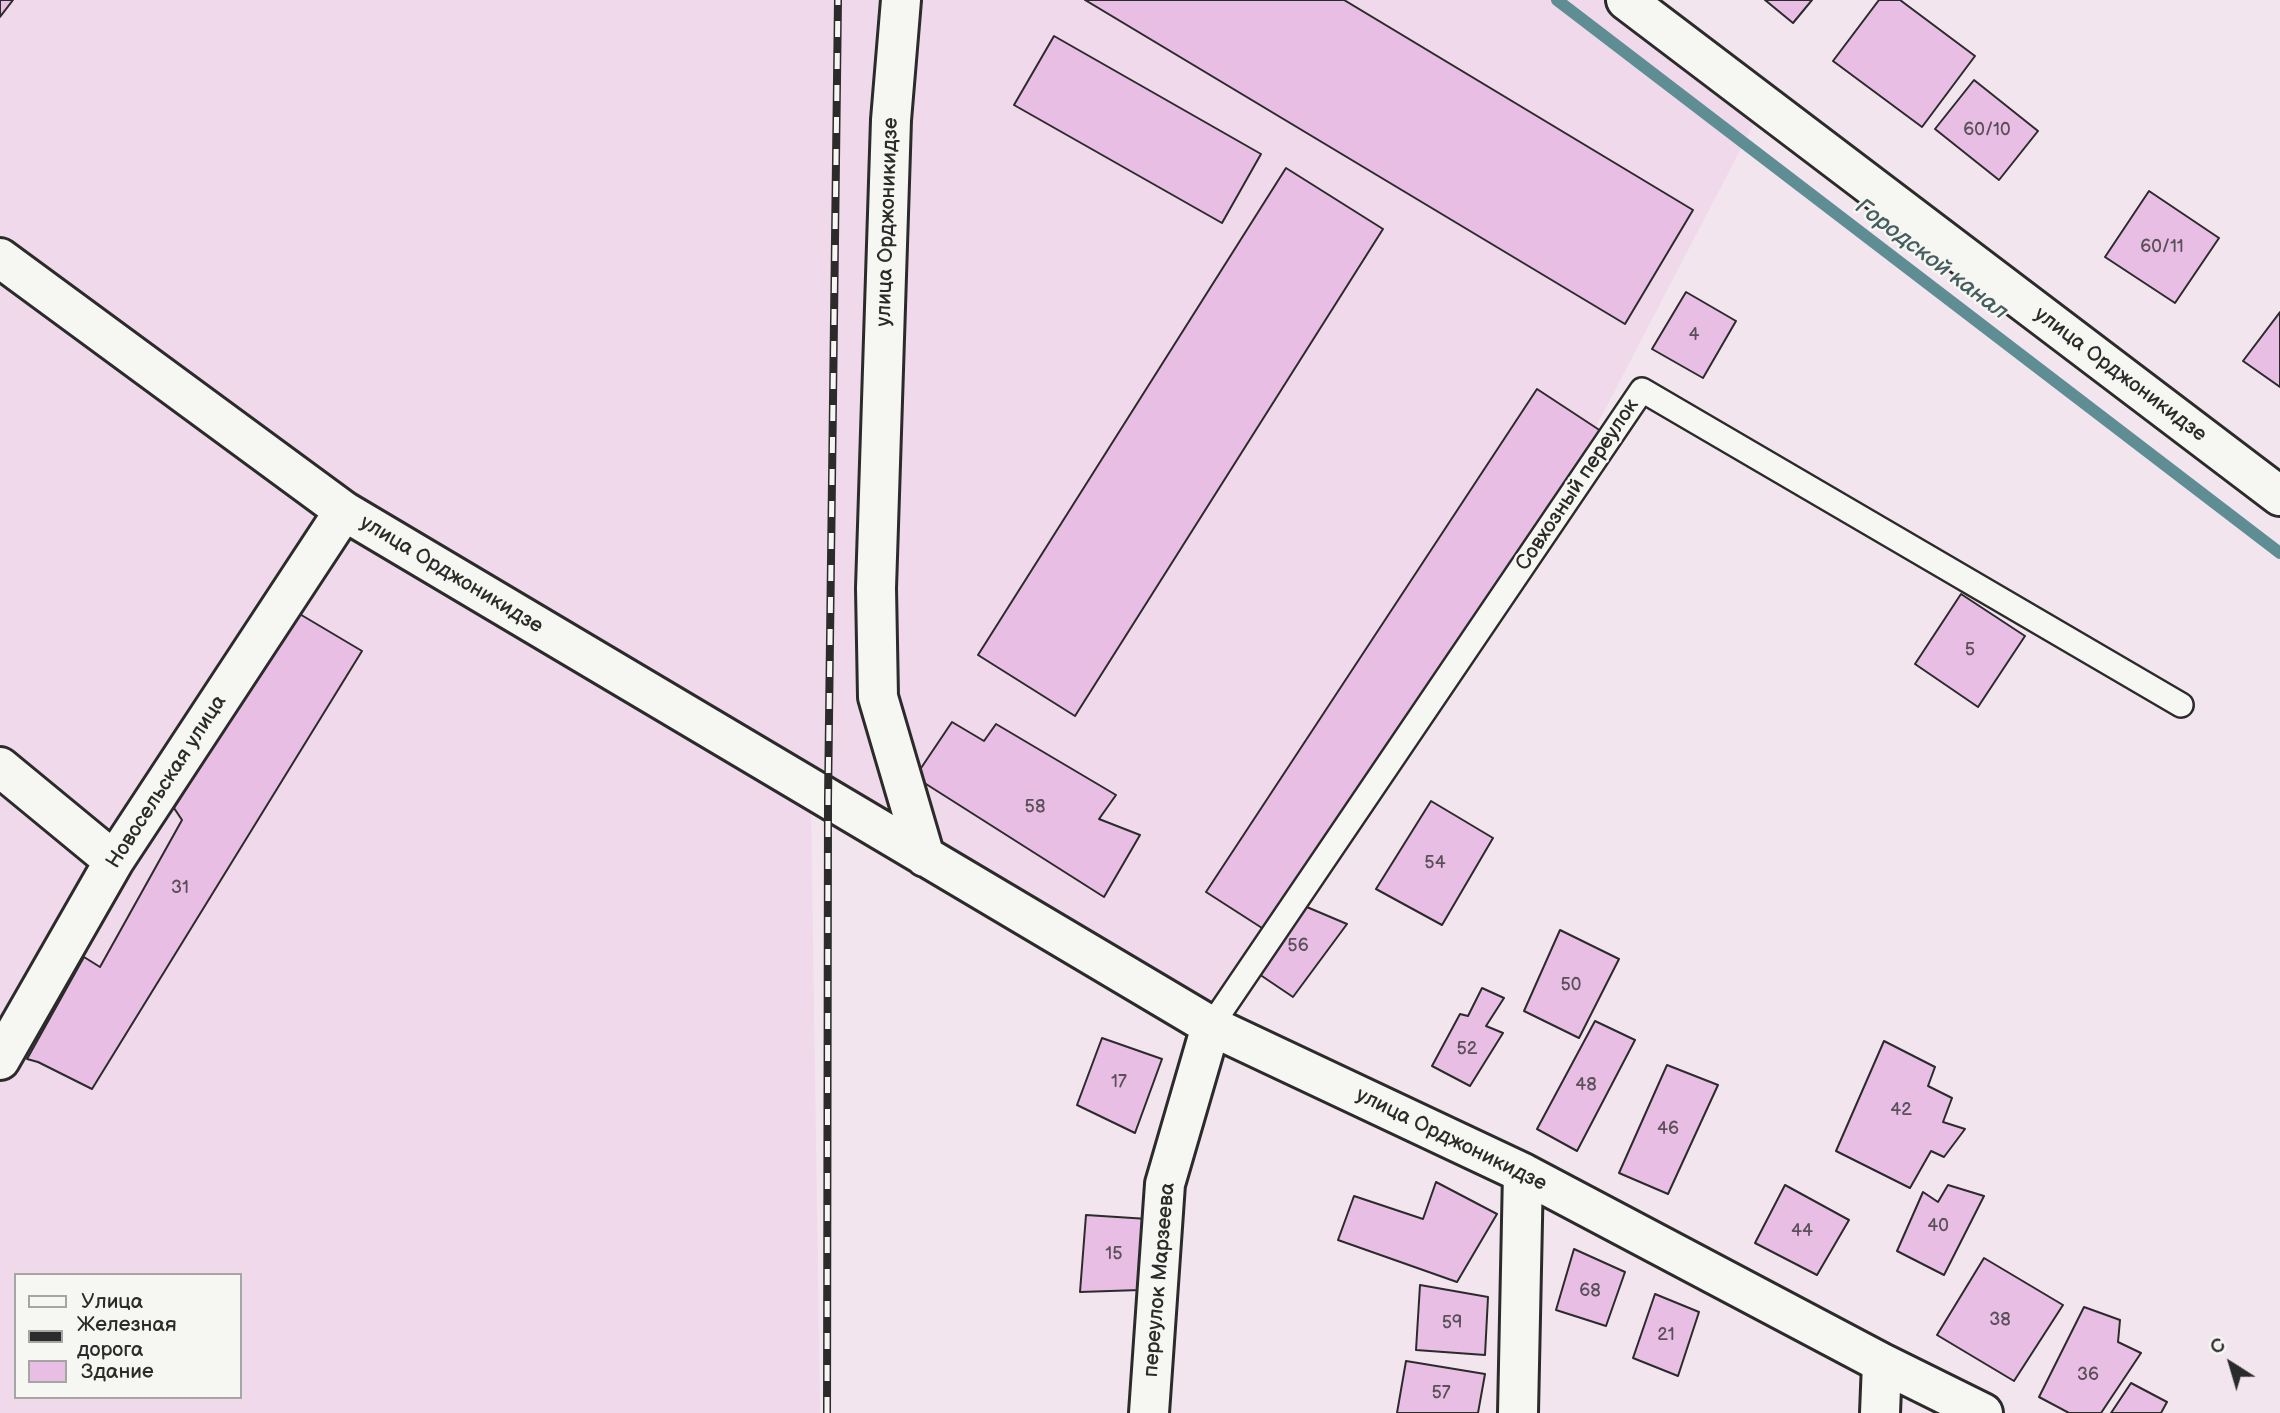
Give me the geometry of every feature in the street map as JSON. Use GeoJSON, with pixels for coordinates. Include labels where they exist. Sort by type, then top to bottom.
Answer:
{"type":"FeatureCollection","features":[{"type":"Feature","properties":{"kind":"street","name":"улица Орджоникидзе"},"geometry":{"type":"LineString","coordinates":[[901,0],[891,134],[876,589],[878,697],[925,857]]}},
{"type":"Feature","properties":{"kind":"street","name":"улица Орджоникидзе"},"geometry":{"type":"LineString","coordinates":[[1626,0],[2280,496]]}},
{"type":"Feature","properties":{"kind":"street","name":"улица Орджоникидзе"},"geometry":{"type":"LineString","coordinates":[[0,257],[344,511],[1210,1026],[1523,1173],[1882,1363],[1983,1413]]}},
{"type":"Feature","properties":{"kind":"street","name":"Новосельская улица"},"geometry":{"type":"LineString","coordinates":[[0,1060],[114,861],[344,511]]}},
{"type":"Feature","properties":{"kind":"street"},"geometry":{"type":"LineString","coordinates":[[0,767],[114,861]]}},
{"type":"Feature","properties":{"kind":"street","name":"переулок Марзеева"},"geometry":{"type":"LineString","coordinates":[[1149,1413],[1165,1184],[1210,1026]]}},
{"type":"Feature","properties":{"kind":"street"},"geometry":{"type":"LineString","coordinates":[[1518,1413],[1523,1173]]}},
{"type":"Feature","properties":{"kind":"street"},"geometry":{"type":"LineString","coordinates":[[1880,1413],[1882,1363]]}},
{"type":"Feature","properties":{"kind":"lane","name":"Совхозный переулок"},"geometry":{"type":"LineString","coordinates":[[1210,1026],[1642,390],[2181,705]]}},
{"type":"Feature","properties":{"kind":"shaded area"},"geometry":{"type":"Polygon","coordinates":[[[0,0],[1616,0],[1760,112],[1524,565],[1211,1026],[811,807],[820,1413],[0,1413],[0,0]]]}},
{"type":"Feature","properties":{"kind":"building"},"geometry":{"type":"Polygon","coordinates":[[[0,0],[13,0],[0,17],[0,0]]]}},
{"type":"Feature","properties":{"kind":"building"},"geometry":{"type":"Polygon","coordinates":[[[1085,0],[1344,0],[1693,210],[1625,324],[1085,0]]]}},
{"type":"Feature","properties":{"kind":"building"},"geometry":{"type":"Polygon","coordinates":[[[1765,0],[1812,0],[1793,23],[1765,0]]]}},
{"type":"Feature","properties":{"kind":"building"},"geometry":{"type":"Polygon","coordinates":[[[1879,0],[1900,0],[1975,56],[1922,127],[1833,61],[1879,0]]]}},
{"type":"Feature","properties":{"kind":"building"},"geometry":{"type":"Polygon","coordinates":[[[1054,36],[1261,154],[1222,223],[1014,105],[1054,36]]]}},
{"type":"Feature","properties":{"kind":"building"},"geometry":{"type":"Polygon","coordinates":[[[1974,80],[2038,131],[1999,180],[1935,129],[1974,80]]]}},
{"type":"Feature","properties":{"kind":"building"},"geometry":{"type":"Polygon","coordinates":[[[1286,168],[1383,229],[1075,716],[978,655],[1286,168]]]}},
{"type":"Feature","properties":{"kind":"building"},"geometry":{"type":"Polygon","coordinates":[[[2149,191],[2219,238],[2175,303],[2105,257],[2149,191]]]}},
{"type":"Feature","properties":{"kind":"building"},"geometry":{"type":"Polygon","coordinates":[[[1686,292],[1736,321],[1703,378],[1652,349],[1686,292]]]}},
{"type":"Feature","properties":{"kind":"building"},"geometry":{"type":"Polygon","coordinates":[[[2280,312],[2280,387],[2243,361],[2280,312]]]}},
{"type":"Feature","properties":{"kind":"building"},"geometry":{"type":"Polygon","coordinates":[[[1537,389],[1607,435],[1276,937],[1206,892],[1537,389]]]}},
{"type":"Feature","properties":{"kind":"building"},"geometry":{"type":"Polygon","coordinates":[[[1961,594],[2025,636],[1978,707],[1915,664],[1961,594]]]}},
{"type":"Feature","properties":{"kind":"building"},"geometry":{"type":"Polygon","coordinates":[[[298,613],[362,651],[92,1089],[27,1059],[84,957],[100,967],[182,820],[174,808],[298,613]]]}},
{"type":"Feature","properties":{"kind":"building"},"geometry":{"type":"Polygon","coordinates":[[[952,722],[984,741],[996,724],[1116,795],[1099,819],[1140,835],[1104,897],[915,777],[952,722]]]}},
{"type":"Feature","properties":{"kind":"building"},"geometry":{"type":"Polygon","coordinates":[[[1431,801],[1493,838],[1442,925],[1376,889],[1431,801]]]}},
{"type":"Feature","properties":{"kind":"building"},"geometry":{"type":"Polygon","coordinates":[[[1295,902],[1347,924],[1293,997],[1250,968],[1295,902]]]}},
{"type":"Feature","properties":{"kind":"building"},"geometry":{"type":"Polygon","coordinates":[[[1560,930],[1619,959],[1579,1038],[1524,1011],[1560,930]]]}},
{"type":"Feature","properties":{"kind":"building"},"geometry":{"type":"Polygon","coordinates":[[[1482,988],[1504,998],[1486,1026],[1503,1033],[1470,1086],[1432,1066],[1460,1014],[1468,1016],[1482,988]]]}},
{"type":"Feature","properties":{"kind":"building"},"geometry":{"type":"Polygon","coordinates":[[[1595,1021],[1635,1040],[1577,1151],[1537,1129],[1595,1021]]]}},
{"type":"Feature","properties":{"kind":"building"},"geometry":{"type":"Polygon","coordinates":[[[1102,1038],[1162,1059],[1135,1133],[1077,1105],[1102,1038]]]}},
{"type":"Feature","properties":{"kind":"building"},"geometry":{"type":"Polygon","coordinates":[[[1884,1041],[1935,1067],[1928,1086],[1952,1098],[1943,1122],[1965,1129],[1944,1157],[1931,1151],[1910,1188],[1836,1151],[1884,1041]]]}},
{"type":"Feature","properties":{"kind":"building"},"geometry":{"type":"Polygon","coordinates":[[[1667,1065],[1718,1085],[1668,1194],[1619,1173],[1667,1065]]]}},
{"type":"Feature","properties":{"kind":"building"},"geometry":{"type":"Polygon","coordinates":[[[1436,1182],[1497,1214],[1457,1282],[1338,1240],[1354,1196],[1423,1219],[1436,1182]]]}},
{"type":"Feature","properties":{"kind":"building"},"geometry":{"type":"Polygon","coordinates":[[[1785,1185],[1849,1220],[1817,1275],[1755,1243],[1785,1185]]]}},
{"type":"Feature","properties":{"kind":"building"},"geometry":{"type":"Polygon","coordinates":[[[1948,1185],[1984,1196],[1944,1275],[1897,1251],[1923,1192],[1938,1202],[1948,1185]]]}},
{"type":"Feature","properties":{"kind":"building"},"geometry":{"type":"Polygon","coordinates":[[[1086,1215],[1148,1219],[1140,1290],[1080,1292],[1086,1215]]]}},
{"type":"Feature","properties":{"kind":"building"},"geometry":{"type":"Polygon","coordinates":[[[1574,1249],[1625,1272],[1606,1326],[1556,1310],[1574,1249]]]}},
{"type":"Feature","properties":{"kind":"building"},"geometry":{"type":"Polygon","coordinates":[[[1984,1258],[2063,1305],[2014,1381],[1937,1335],[1984,1258]]]}},
{"type":"Feature","properties":{"kind":"building"},"geometry":{"type":"Polygon","coordinates":[[[1420,1285],[1488,1297],[1485,1355],[1416,1350],[1420,1285]]]}},
{"type":"Feature","properties":{"kind":"building"},"geometry":{"type":"Polygon","coordinates":[[[1655,1294],[1699,1312],[1678,1376],[1633,1358],[1655,1294]]]}},
{"type":"Feature","properties":{"kind":"building"},"geometry":{"type":"Polygon","coordinates":[[[2084,1307],[2120,1320],[2118,1342],[2141,1353],[2101,1413],[2069,1413],[2039,1397],[2084,1307]]]}},
{"type":"Feature","properties":{"kind":"building"},"geometry":{"type":"Polygon","coordinates":[[[1406,1361],[1485,1374],[1478,1413],[1397,1413],[1406,1361]]]}},
{"type":"Feature","properties":{"kind":"building"},"geometry":{"type":"Polygon","coordinates":[[[2131,1383],[2167,1402],[2161,1413],[2111,1413],[2131,1383]]]}},
{"type":"Feature","properties":{"kind":"waterway","name":"Городской канал"},"geometry":{"type":"LineString","coordinates":[[1557,0],[2280,553]]}},
{"type":"Feature","properties":{"kind":"railway"},"geometry":{"type":"LineString","coordinates":[[827,1413],[828,800],[838,0]]}}]}
